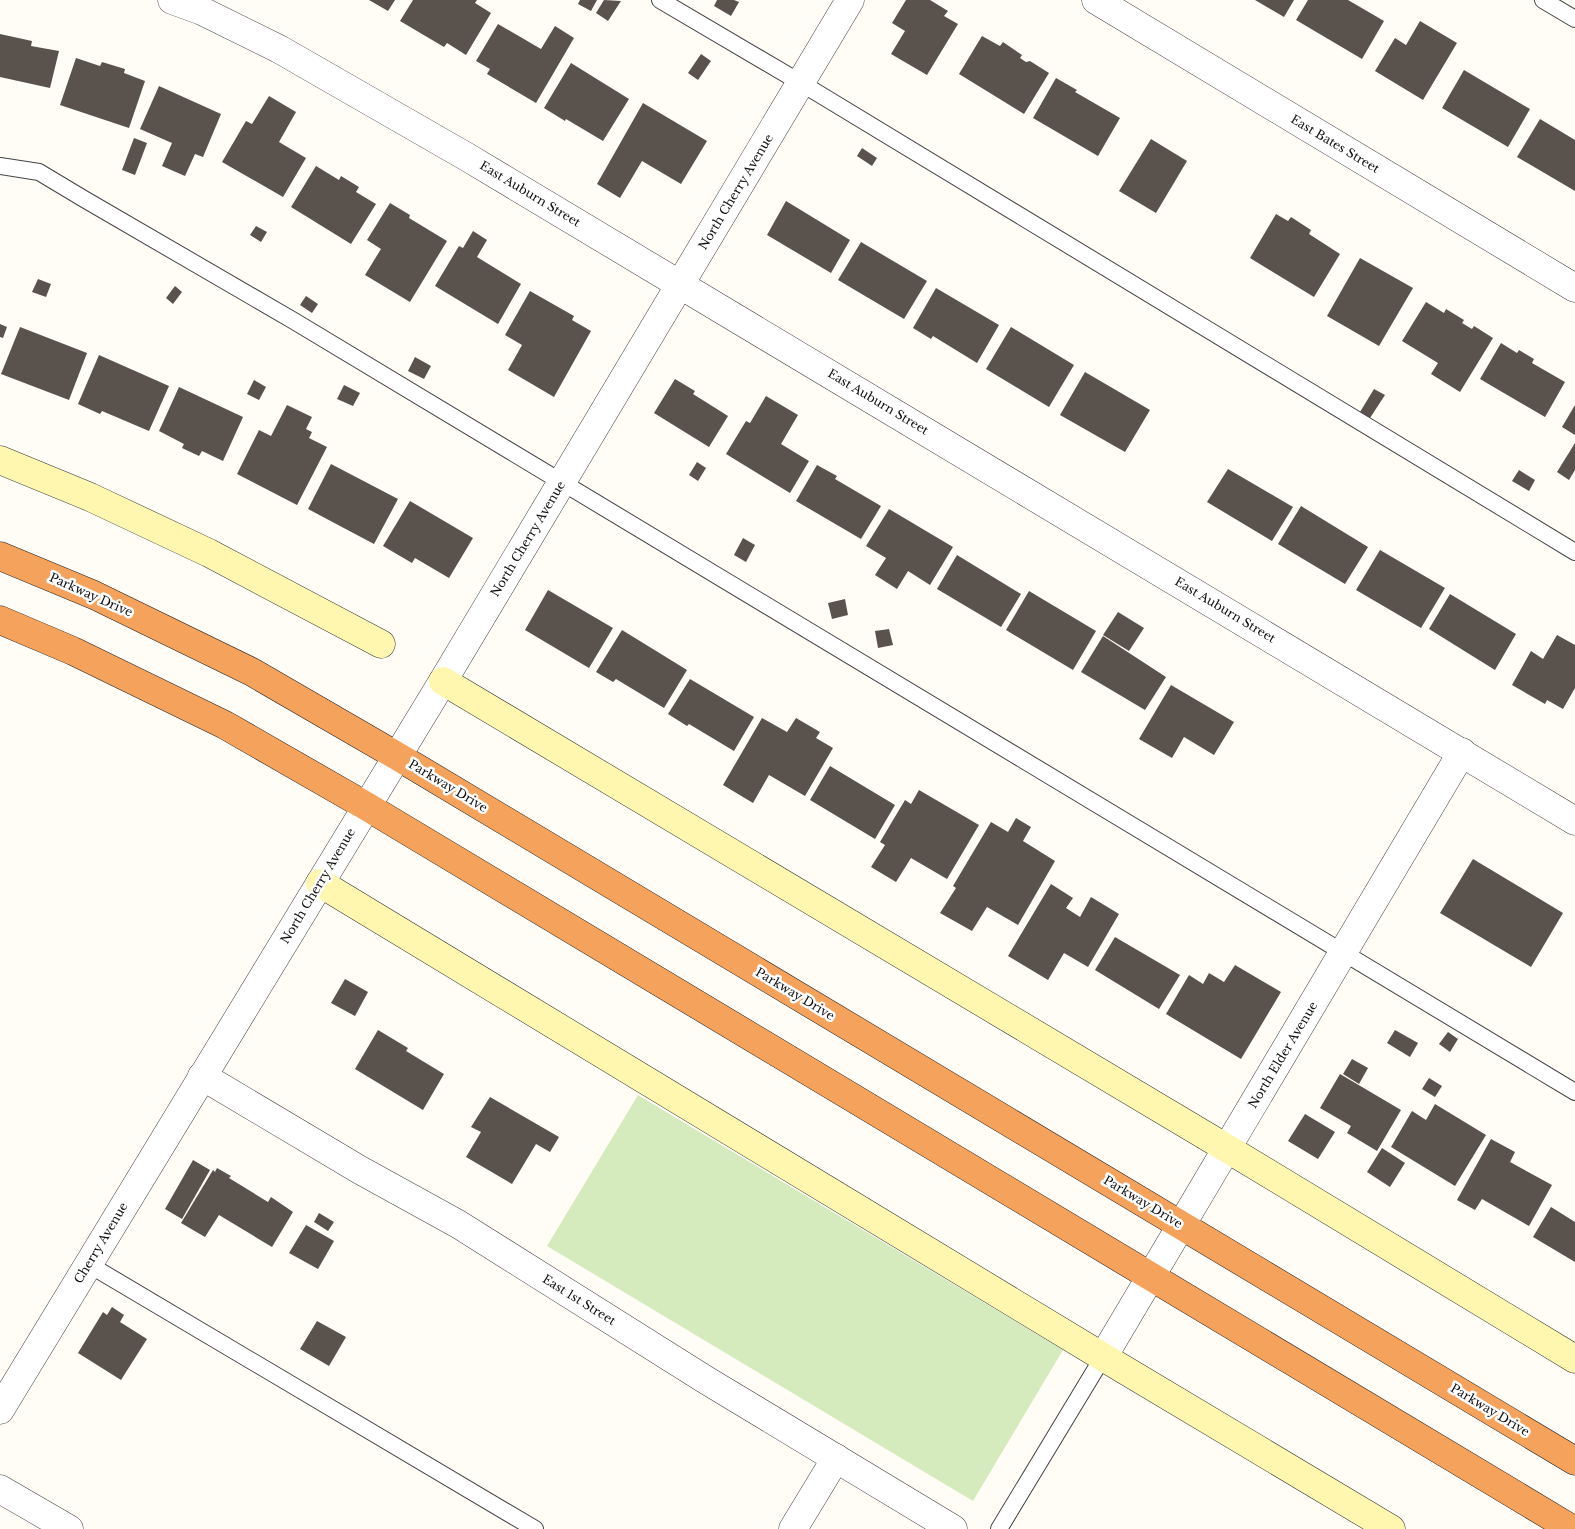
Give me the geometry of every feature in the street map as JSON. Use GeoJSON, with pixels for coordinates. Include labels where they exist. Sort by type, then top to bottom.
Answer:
{"type":"FeatureCollection","features":[{"type":"Feature","properties":{"kind":"highway","name":"Parkway Drive"},"geometry":{"type":"LineString","coordinates":[[0,556],[94,595],[252,672],[397,756],[1575,1461]]}},
{"type":"Feature","properties":{"kind":"highway"},"geometry":{"type":"LineString","coordinates":[[2,627],[73,651],[225,726],[366,806],[1572,1529]]}},
{"type":"Feature","properties":{"kind":"street","name":"East Auburn Street"},"geometry":{"type":"LineString","coordinates":[[172,0],[202,11],[279,49],[468,157],[1575,821]]}},
{"type":"Feature","properties":{"kind":"street","name":"North Cherry Avenue"},"geometry":{"type":"LineString","coordinates":[[202,1076],[443,681],[850,0]]}},
{"type":"Feature","properties":{"kind":"street","name":"East Bates Street"},"geometry":{"type":"LineString","coordinates":[[1096,0],[1575,288]]}},
{"type":"Feature","properties":{"kind":"street"},"geometry":{"type":"LineString","coordinates":[[0,460],[90,497],[209,553],[380,644]]}},
{"type":"Feature","properties":{"kind":"street"},"geometry":{"type":"LineString","coordinates":[[443,681],[1228,1149],[1575,1359]]}},
{"type":"Feature","properties":{"kind":"street","name":"North Elder Avenue"},"geometry":{"type":"LineString","coordinates":[[1103,1357],[1462,752]]}},
{"type":"Feature","properties":{"kind":"street"},"geometry":{"type":"LineString","coordinates":[[320,883],[1391,1529]]}},
{"type":"Feature","properties":{"kind":"street","name":"Cherry Avenue"},"geometry":{"type":"LineString","coordinates":[[0,1410],[202,1076]]}},
{"type":"Feature","properties":{"kind":"street","name":"East 1st Street"},"geometry":{"type":"LineString","coordinates":[[202,1076],[360,1170],[458,1224],[706,1380],[953,1529]]}},
{"type":"Feature","properties":{"kind":"street"},"geometry":{"type":"LineString","coordinates":[[794,1529],[836,1458]]}},
{"type":"Feature","properties":{"kind":"street"},"geometry":{"type":"LineString","coordinates":[[0,1489],[69,1529]]}},
{"type":"Feature","properties":{"kind":"lane"},"geometry":{"type":"LineString","coordinates":[[660,0],[801,83],[1575,552]]}},
{"type":"Feature","properties":{"kind":"lane"},"geometry":{"type":"LineString","coordinates":[[1543,0],[1575,19]]}},
{"type":"Feature","properties":{"kind":"lane"},"geometry":{"type":"LineString","coordinates":[[0,166],[39,172],[294,322],[1575,1092]]}},
{"type":"Feature","properties":{"kind":"lane"},"geometry":{"type":"LineString","coordinates":[[88,1264],[535,1529]]}},
{"type":"Feature","properties":{"kind":"lane"},"geometry":{"type":"LineString","coordinates":[[1000,1529],[1103,1357]]}},
{"type":"Feature","properties":{"kind":"green space"},"geometry":{"type":"Polygon","coordinates":[[[638,1095],[1063,1350],[973,1501],[547,1246],[638,1095]]]}},
{"type":"Feature","properties":{"kind":"building"},"geometry":{"type":"Polygon","coordinates":[[[369,0],[395,0],[388,11],[369,0]]]}},
{"type":"Feature","properties":{"kind":"building"},"geometry":{"type":"Polygon","coordinates":[[[413,0],[477,0],[475,3],[491,13],[466,55],[447,43],[444,47],[400,21],[413,0]]]}},
{"type":"Feature","properties":{"kind":"building"},"geometry":{"type":"Polygon","coordinates":[[[580,0],[597,0],[591,11],[578,4],[580,0]]]}},
{"type":"Feature","properties":{"kind":"building"},"geometry":{"type":"Polygon","coordinates":[[[604,0],[621,1],[608,21],[596,13],[604,0]]]}},
{"type":"Feature","properties":{"kind":"building"},"geometry":{"type":"Polygon","coordinates":[[[717,0],[734,0],[739,2],[731,16],[714,6],[717,0]]]}},
{"type":"Feature","properties":{"kind":"building"},"geometry":{"type":"Polygon","coordinates":[[[906,0],[930,0],[948,11],[944,16],[958,24],[927,75],[891,54],[905,31],[892,23],[906,0]]]}},
{"type":"Feature","properties":{"kind":"building"},"geometry":{"type":"Polygon","coordinates":[[[1255,0],[1294,0],[1284,17],[1255,0]]]}},
{"type":"Feature","properties":{"kind":"building"},"geometry":{"type":"Polygon","coordinates":[[[1308,0],[1348,0],[1384,21],[1362,59],[1296,20],[1308,0]]]}},
{"type":"Feature","properties":{"kind":"building"},"geometry":{"type":"Polygon","coordinates":[[[1420,21],[1457,43],[1423,100],[1375,71],[1395,38],[1406,45],[1420,21]]]}},
{"type":"Feature","properties":{"kind":"building"},"geometry":{"type":"Polygon","coordinates":[[[498,24],[541,49],[555,26],[574,38],[536,103],[487,74],[490,69],[476,61],[498,24]]]}},
{"type":"Feature","properties":{"kind":"building"},"geometry":{"type":"Polygon","coordinates":[[[0,34],[32,41],[31,46],[59,51],[50,88],[0,77],[0,34]]]}},
{"type":"Feature","properties":{"kind":"building"},"geometry":{"type":"Polygon","coordinates":[[[982,36],[1000,46],[1003,42],[1022,55],[1020,58],[1026,62],[1030,61],[1049,73],[1024,114],[959,74],[982,36]]]}},
{"type":"Feature","properties":{"kind":"building"},"geometry":{"type":"Polygon","coordinates":[[[701,54],[711,61],[698,80],[688,73],[701,54]]]}},
{"type":"Feature","properties":{"kind":"building"},"geometry":{"type":"Polygon","coordinates":[[[76,58],[100,66],[102,62],[125,69],[124,73],[145,81],[129,128],[60,105],[76,58]]]}},
{"type":"Feature","properties":{"kind":"building"},"geometry":{"type":"Polygon","coordinates":[[[571,63],[629,99],[603,141],[544,108],[571,63]]]}},
{"type":"Feature","properties":{"kind":"building"},"geometry":{"type":"Polygon","coordinates":[[[1464,70],[1530,109],[1508,147],[1442,108],[1464,70]]]}},
{"type":"Feature","properties":{"kind":"building"},"geometry":{"type":"Polygon","coordinates":[[[1056,78],[1077,90],[1075,92],[1120,118],[1098,156],[1033,118],[1056,78]]]}},
{"type":"Feature","properties":{"kind":"building"},"geometry":{"type":"Polygon","coordinates":[[[159,86],[221,114],[203,157],[195,154],[185,176],[162,166],[172,143],[140,129],[159,86]]]}},
{"type":"Feature","properties":{"kind":"building"},"geometry":{"type":"Polygon","coordinates":[[[269,96],[296,112],[279,142],[306,158],[283,197],[222,162],[246,121],[252,124],[269,96]]]}},
{"type":"Feature","properties":{"kind":"building"},"geometry":{"type":"Polygon","coordinates":[[[643,103],[707,141],[681,184],[642,161],[620,198],[597,184],[643,103]]]}},
{"type":"Feature","properties":{"kind":"building"},"geometry":{"type":"Polygon","coordinates":[[[1540,119],[1575,140],[1575,191],[1517,157],[1540,119]]]}},
{"type":"Feature","properties":{"kind":"building"},"geometry":{"type":"Polygon","coordinates":[[[134,138],[147,143],[135,175],[122,170],[134,138]]]}},
{"type":"Feature","properties":{"kind":"building"},"geometry":{"type":"Polygon","coordinates":[[[1151,139],[1187,161],[1156,213],[1119,191],[1151,139]]]}},
{"type":"Feature","properties":{"kind":"building"},"geometry":{"type":"Polygon","coordinates":[[[862,148],[877,158],[872,166],[857,156],[862,148]]]}},
{"type":"Feature","properties":{"kind":"building"},"geometry":{"type":"Polygon","coordinates":[[[316,166],[339,180],[341,176],[359,187],[356,192],[376,204],[351,244],[291,207],[316,166]]]}},
{"type":"Feature","properties":{"kind":"building"},"geometry":{"type":"Polygon","coordinates":[[[786,201],[850,240],[831,273],[767,235],[786,201]]]}},
{"type":"Feature","properties":{"kind":"building"},"geometry":{"type":"Polygon","coordinates":[[[390,203],[410,215],[409,218],[447,241],[410,302],[365,275],[381,249],[367,240],[390,203]]]}},
{"type":"Feature","properties":{"kind":"building"},"geometry":{"type":"Polygon","coordinates":[[[1276,214],[1288,221],[1291,217],[1311,230],[1309,234],[1340,254],[1314,297],[1250,258],[1276,214]]]}},
{"type":"Feature","properties":{"kind":"building"},"geometry":{"type":"Polygon","coordinates":[[[256,226],[267,232],[261,242],[250,235],[256,226]]]}},
{"type":"Feature","properties":{"kind":"building"},"geometry":{"type":"Polygon","coordinates":[[[473,231],[487,240],[477,257],[521,284],[498,324],[435,286],[459,246],[463,248],[473,231]]]}},
{"type":"Feature","properties":{"kind":"building"},"geometry":{"type":"Polygon","coordinates":[[[861,242],[927,281],[904,319],[838,280],[861,242]]]}},
{"type":"Feature","properties":{"kind":"building"},"geometry":{"type":"Polygon","coordinates":[[[1360,258],[1413,288],[1379,346],[1327,316],[1360,258]]]}},
{"type":"Feature","properties":{"kind":"building"},"geometry":{"type":"Polygon","coordinates":[[[38,279],[51,284],[46,297],[32,292],[38,279]]]}},
{"type":"Feature","properties":{"kind":"building"},"geometry":{"type":"Polygon","coordinates":[[[175,286],[182,292],[173,304],[166,298],[175,286]]]}},
{"type":"Feature","properties":{"kind":"building"},"geometry":{"type":"Polygon","coordinates":[[[936,288],[999,325],[977,363],[933,336],[931,339],[913,328],[936,288]]]}},
{"type":"Feature","properties":{"kind":"building"},"geometry":{"type":"Polygon","coordinates":[[[530,291],[574,316],[572,320],[591,331],[554,397],[508,370],[522,345],[505,335],[530,291]]]}},
{"type":"Feature","properties":{"kind":"building"},"geometry":{"type":"Polygon","coordinates":[[[306,296],[318,304],[312,313],[300,305],[306,296]]]}},
{"type":"Feature","properties":{"kind":"building"},"geometry":{"type":"Polygon","coordinates":[[[1426,302],[1444,313],[1446,309],[1464,320],[1462,323],[1472,329],[1474,326],[1493,338],[1460,392],[1431,374],[1438,363],[1402,341],[1426,302]]]}},
{"type":"Feature","properties":{"kind":"building"},"geometry":{"type":"Polygon","coordinates":[[[0,324],[7,327],[3,338],[0,337],[0,324]]]}},
{"type":"Feature","properties":{"kind":"building"},"geometry":{"type":"Polygon","coordinates":[[[20,327],[87,353],[69,400],[1,374],[20,327]]]}},
{"type":"Feature","properties":{"kind":"building"},"geometry":{"type":"Polygon","coordinates":[[[1011,327],[1074,365],[1049,407],[986,369],[1011,327]]]}},
{"type":"Feature","properties":{"kind":"building"},"geometry":{"type":"Polygon","coordinates":[[[1501,343],[1517,353],[1519,350],[1534,359],[1532,363],[1565,382],[1545,417],[1480,379],[1501,343]]]}},
{"type":"Feature","properties":{"kind":"building"},"geometry":{"type":"Polygon","coordinates":[[[99,355],[169,386],[149,431],[102,411],[100,414],[78,404],[99,355]]]}},
{"type":"Feature","properties":{"kind":"building"},"geometry":{"type":"Polygon","coordinates":[[[415,357],[431,366],[424,379],[408,371],[415,357]]]}},
{"type":"Feature","properties":{"kind":"building"},"geometry":{"type":"Polygon","coordinates":[[[1085,372],[1150,410],[1125,452],[1060,415],[1085,372]]]}},
{"type":"Feature","properties":{"kind":"building"},"geometry":{"type":"Polygon","coordinates":[[[675,379],[695,391],[693,394],[728,416],[709,447],[654,413],[675,379]]]}},
{"type":"Feature","properties":{"kind":"building"},"geometry":{"type":"Polygon","coordinates":[[[254,380],[266,387],[259,400],[247,394],[254,380]]]}},
{"type":"Feature","properties":{"kind":"building"},"geometry":{"type":"Polygon","coordinates":[[[344,385],[360,393],[353,406],[337,399],[344,385]]]}},
{"type":"Feature","properties":{"kind":"building"},"geometry":{"type":"Polygon","coordinates":[[[179,387],[243,417],[223,461],[202,451],[199,456],[182,448],[184,444],[159,431],[179,387]]]}},
{"type":"Feature","properties":{"kind":"building"},"geometry":{"type":"Polygon","coordinates":[[[1374,389],[1385,395],[1370,418],[1360,412],[1374,389]]]}},
{"type":"Feature","properties":{"kind":"building"},"geometry":{"type":"Polygon","coordinates":[[[766,396],[798,415],[781,444],[809,461],[790,493],[726,454],[746,421],[750,423],[766,396]]]}},
{"type":"Feature","properties":{"kind":"building"},"geometry":{"type":"Polygon","coordinates":[[[287,405],[312,417],[306,429],[312,432],[309,438],[327,447],[297,505],[237,474],[259,430],[271,436],[287,405]]]}},
{"type":"Feature","properties":{"kind":"building"},"geometry":{"type":"Polygon","coordinates":[[[1575,405],[1575,435],[1562,427],[1575,405]]]}},
{"type":"Feature","properties":{"kind":"building"},"geometry":{"type":"Polygon","coordinates":[[[1575,443],[1575,470],[1569,480],[1557,472],[1575,443]]]}},
{"type":"Feature","properties":{"kind":"building"},"geometry":{"type":"Polygon","coordinates":[[[697,462],[706,468],[698,481],[689,475],[697,462]]]}},
{"type":"Feature","properties":{"kind":"building"},"geometry":{"type":"Polygon","coordinates":[[[331,464],[398,499],[374,544],[308,509],[331,464]]]}},
{"type":"Feature","properties":{"kind":"building"},"geometry":{"type":"Polygon","coordinates":[[[817,465],[837,476],[835,479],[881,506],[861,539],[796,501],[817,465]]]}},
{"type":"Feature","properties":{"kind":"building"},"geometry":{"type":"Polygon","coordinates":[[[1228,469],[1293,507],[1272,541],[1207,502],[1228,469]]]}},
{"type":"Feature","properties":{"kind":"building"},"geometry":{"type":"Polygon","coordinates":[[[1519,470],[1535,480],[1529,491],[1512,481],[1519,470]]]}},
{"type":"Feature","properties":{"kind":"building"},"geometry":{"type":"Polygon","coordinates":[[[410,501],[473,538],[449,578],[415,558],[412,563],[383,546],[410,501]]]}},
{"type":"Feature","properties":{"kind":"building"},"geometry":{"type":"Polygon","coordinates":[[[1301,506],[1368,547],[1345,584],[1278,544],[1301,506]]]}},
{"type":"Feature","properties":{"kind":"building"},"geometry":{"type":"Polygon","coordinates":[[[889,509],[953,547],[930,585],[908,571],[897,589],[875,575],[886,558],[866,546],[889,509]]]}},
{"type":"Feature","properties":{"kind":"building"},"geometry":{"type":"Polygon","coordinates":[[[743,538],[755,545],[746,562],[734,555],[743,538]]]}},
{"type":"Feature","properties":{"kind":"building"},"geometry":{"type":"Polygon","coordinates":[[[1380,550],[1445,588],[1421,628],[1356,590],[1380,550]]]}},
{"type":"Feature","properties":{"kind":"building"},"geometry":{"type":"Polygon","coordinates":[[[957,555],[1021,594],[1001,627],[937,589],[957,555]]]}},
{"type":"Feature","properties":{"kind":"building"},"geometry":{"type":"Polygon","coordinates":[[[548,590],[613,628],[589,668],[525,630],[548,590]]]}},
{"type":"Feature","properties":{"kind":"building"},"geometry":{"type":"Polygon","coordinates":[[[1029,591],[1096,631],[1073,670],[1006,630],[1029,591]]]}},
{"type":"Feature","properties":{"kind":"building"},"geometry":{"type":"Polygon","coordinates":[[[1450,594],[1516,634],[1495,670],[1429,629],[1450,594]]]}},
{"type":"Feature","properties":{"kind":"building"},"geometry":{"type":"Polygon","coordinates":[[[845,599],[848,615],[832,619],[828,603],[845,599]]]}},
{"type":"Feature","properties":{"kind":"building"},"geometry":{"type":"Polygon","coordinates":[[[1118,612],[1144,628],[1129,651],[1103,635],[1118,612]]]}},
{"type":"Feature","properties":{"kind":"building"},"geometry":{"type":"Polygon","coordinates":[[[889,629],[893,645],[878,648],[875,631],[889,629]]]}},
{"type":"Feature","properties":{"kind":"building"},"geometry":{"type":"Polygon","coordinates":[[[622,630],[687,670],[664,708],[616,679],[613,682],[596,672],[622,630]]]}},
{"type":"Feature","properties":{"kind":"building"},"geometry":{"type":"Polygon","coordinates":[[[1557,635],[1575,645],[1575,688],[1563,709],[1547,700],[1545,704],[1512,685],[1531,651],[1543,659],[1557,635]]]}},
{"type":"Feature","properties":{"kind":"building"},"geometry":{"type":"Polygon","coordinates":[[[1103,636],[1166,677],[1145,710],[1081,672],[1103,636]]]}},
{"type":"Feature","properties":{"kind":"building"},"geometry":{"type":"Polygon","coordinates":[[[690,679],[754,717],[734,751],[689,724],[687,726],[668,714],[690,679]]]}},
{"type":"Feature","properties":{"kind":"building"},"geometry":{"type":"Polygon","coordinates":[[[1171,685],[1234,722],[1214,755],[1184,737],[1172,758],[1139,739],[1171,685]]]}},
{"type":"Feature","properties":{"kind":"building"},"geometry":{"type":"Polygon","coordinates":[[[762,718],[787,732],[796,718],[820,732],[816,738],[833,748],[805,796],[769,775],[753,803],[723,785],[762,718]]]}},
{"type":"Feature","properties":{"kind":"building"},"geometry":{"type":"Polygon","coordinates":[[[830,766],[895,805],[875,839],[810,800],[830,766]]]}},
{"type":"Feature","properties":{"kind":"building"},"geometry":{"type":"Polygon","coordinates":[[[919,790],[979,825],[947,879],[911,858],[896,882],[871,867],[885,845],[880,842],[905,800],[911,804],[919,790]]]}},
{"type":"Feature","properties":{"kind":"building"},"geometry":{"type":"Polygon","coordinates":[[[1016,818],[1031,827],[1023,841],[1055,861],[1018,925],[987,907],[972,931],[940,913],[956,888],[953,886],[991,822],[1008,832],[1016,818]]]}},
{"type":"Feature","properties":{"kind":"building"},"geometry":{"type":"Polygon","coordinates":[[[1473,859],[1563,913],[1531,967],[1440,913],[1473,859]]]}},
{"type":"Feature","properties":{"kind":"building"},"geometry":{"type":"Polygon","coordinates":[[[1051,884],[1073,898],[1066,908],[1080,917],[1091,897],[1119,914],[1088,967],[1064,953],[1048,980],[1008,956],[1051,884]]]}},
{"type":"Feature","properties":{"kind":"building"},"geometry":{"type":"Polygon","coordinates":[[[1115,937],[1180,975],[1159,1009],[1095,970],[1115,937]]]}},
{"type":"Feature","properties":{"kind":"building"},"geometry":{"type":"Polygon","coordinates":[[[1235,965],[1281,992],[1241,1059],[1166,1014],[1189,975],[1203,984],[1209,973],[1224,982],[1235,965]]]}},
{"type":"Feature","properties":{"kind":"building"},"geometry":{"type":"Polygon","coordinates":[[[345,979],[368,992],[355,1016],[331,1003],[345,979]]]}},
{"type":"Feature","properties":{"kind":"building"},"geometry":{"type":"Polygon","coordinates":[[[378,1030],[408,1048],[406,1051],[444,1074],[423,1110],[355,1069],[378,1030]]]}},
{"type":"Feature","properties":{"kind":"building"},"geometry":{"type":"Polygon","coordinates":[[[1395,1030],[1418,1043],[1410,1057],[1387,1043],[1395,1030]]]}},
{"type":"Feature","properties":{"kind":"building"},"geometry":{"type":"Polygon","coordinates":[[[1448,1032],[1458,1039],[1450,1052],[1439,1044],[1448,1032]]]}},
{"type":"Feature","properties":{"kind":"building"},"geometry":{"type":"Polygon","coordinates":[[[1352,1059],[1368,1068],[1359,1084],[1343,1074],[1352,1059]]]}},
{"type":"Feature","properties":{"kind":"building"},"geometry":{"type":"Polygon","coordinates":[[[1340,1074],[1401,1110],[1377,1151],[1347,1133],[1351,1126],[1320,1108],[1340,1074]]]}},
{"type":"Feature","properties":{"kind":"building"},"geometry":{"type":"Polygon","coordinates":[[[1429,1078],[1442,1086],[1435,1097],[1422,1089],[1429,1078]]]}},
{"type":"Feature","properties":{"kind":"building"},"geometry":{"type":"Polygon","coordinates":[[[490,1097],[559,1137],[550,1152],[536,1144],[512,1184],[466,1157],[481,1132],[471,1127],[490,1097]]]}},
{"type":"Feature","properties":{"kind":"building"},"geometry":{"type":"Polygon","coordinates":[[[1435,1104],[1486,1135],[1455,1186],[1391,1147],[1412,1111],[1426,1120],[1435,1104]]]}},
{"type":"Feature","properties":{"kind":"building"},"geometry":{"type":"Polygon","coordinates":[[[1305,1114],[1335,1132],[1318,1159],[1288,1141],[1305,1114]]]}},
{"type":"Feature","properties":{"kind":"building"},"geometry":{"type":"Polygon","coordinates":[[[1491,1139],[1515,1152],[1510,1162],[1552,1185],[1529,1226],[1482,1199],[1475,1210],[1457,1200],[1491,1139]]]}},
{"type":"Feature","properties":{"kind":"building"},"geometry":{"type":"Polygon","coordinates":[[[1382,1148],[1405,1163],[1390,1187],[1367,1172],[1382,1148]]]}},
{"type":"Feature","properties":{"kind":"building"},"geometry":{"type":"Polygon","coordinates":[[[193,1160],[210,1170],[182,1219],[165,1209],[193,1160]]]}},
{"type":"Feature","properties":{"kind":"building"},"geometry":{"type":"Polygon","coordinates":[[[217,1168],[231,1176],[229,1178],[268,1202],[271,1197],[293,1212],[272,1247],[219,1215],[205,1237],[181,1223],[213,1170],[215,1172],[217,1168]]]}},
{"type":"Feature","properties":{"kind":"building"},"geometry":{"type":"Polygon","coordinates":[[[1551,1207],[1575,1222],[1575,1262],[1533,1237],[1551,1207]]]}},
{"type":"Feature","properties":{"kind":"building"},"geometry":{"type":"Polygon","coordinates":[[[319,1213],[334,1222],[328,1231],[314,1222],[319,1213]]]}},
{"type":"Feature","properties":{"kind":"building"},"geometry":{"type":"Polygon","coordinates":[[[306,1225],[334,1241],[318,1269],[289,1253],[306,1225]]]}},
{"type":"Feature","properties":{"kind":"building"},"geometry":{"type":"Polygon","coordinates":[[[112,1307],[124,1315],[120,1322],[147,1339],[121,1380],[78,1353],[103,1312],[107,1315],[112,1307]]]}},
{"type":"Feature","properties":{"kind":"building"},"geometry":{"type":"Polygon","coordinates":[[[317,1321],[346,1337],[329,1366],[300,1349],[317,1321]]]}}]}
